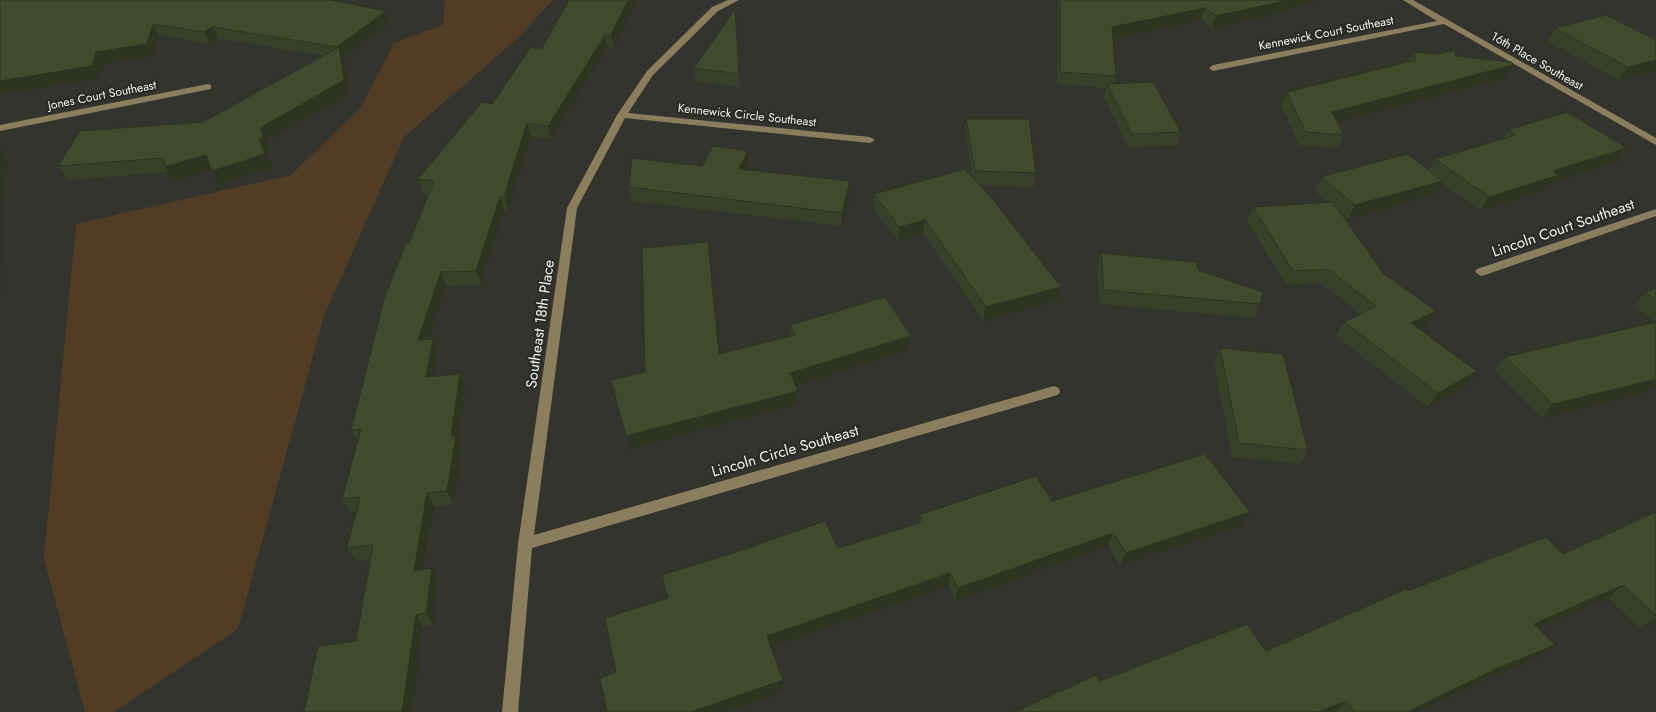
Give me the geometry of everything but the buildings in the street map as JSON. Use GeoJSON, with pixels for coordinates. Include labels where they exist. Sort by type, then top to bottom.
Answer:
{"type":"FeatureCollection","features":[{"type":"Feature","properties":{"kind":"street","name":"Southeast 18th Place"},"geometry":{"type":"LineString","coordinates":[[510,712],[526,544],[572,208],[622,115],[650,73],[687,34],[715,10],[735,0]]}},
{"type":"Feature","properties":{"kind":"street","name":"16th Place Southeast"},"geometry":{"type":"LineString","coordinates":[[1407,0],[1656,142]]}},
{"type":"Feature","properties":{"kind":"street","name":"Kennewick Court Southeast"},"geometry":{"type":"LineString","coordinates":[[1213,68],[1443,22]]}},
{"type":"Feature","properties":{"kind":"street","name":"Jones Court Southeast"},"geometry":{"type":"LineString","coordinates":[[0,128],[208,86]]}},
{"type":"Feature","properties":{"kind":"street","name":"Kennewick Circle Southeast"},"geometry":{"type":"LineString","coordinates":[[622,115],[870,140]]}},
{"type":"Feature","properties":{"kind":"street","name":"Lincoln Court Southeast"},"geometry":{"type":"LineString","coordinates":[[1481,272],[1656,212]]}},
{"type":"Feature","properties":{"kind":"street","name":"Lincoln Circle Southeast"},"geometry":{"type":"LineString","coordinates":[[526,544],[1054,390]]}},
{"type":"Feature","properties":{"kind":"shaded area"},"geometry":{"type":"Polygon","coordinates":[[[445,0],[553,0],[518,38],[404,137],[324,316],[238,629],[114,712],[85,712],[44,559],[76,224],[291,175],[360,109],[394,43],[443,25],[445,0]]]}}]}
